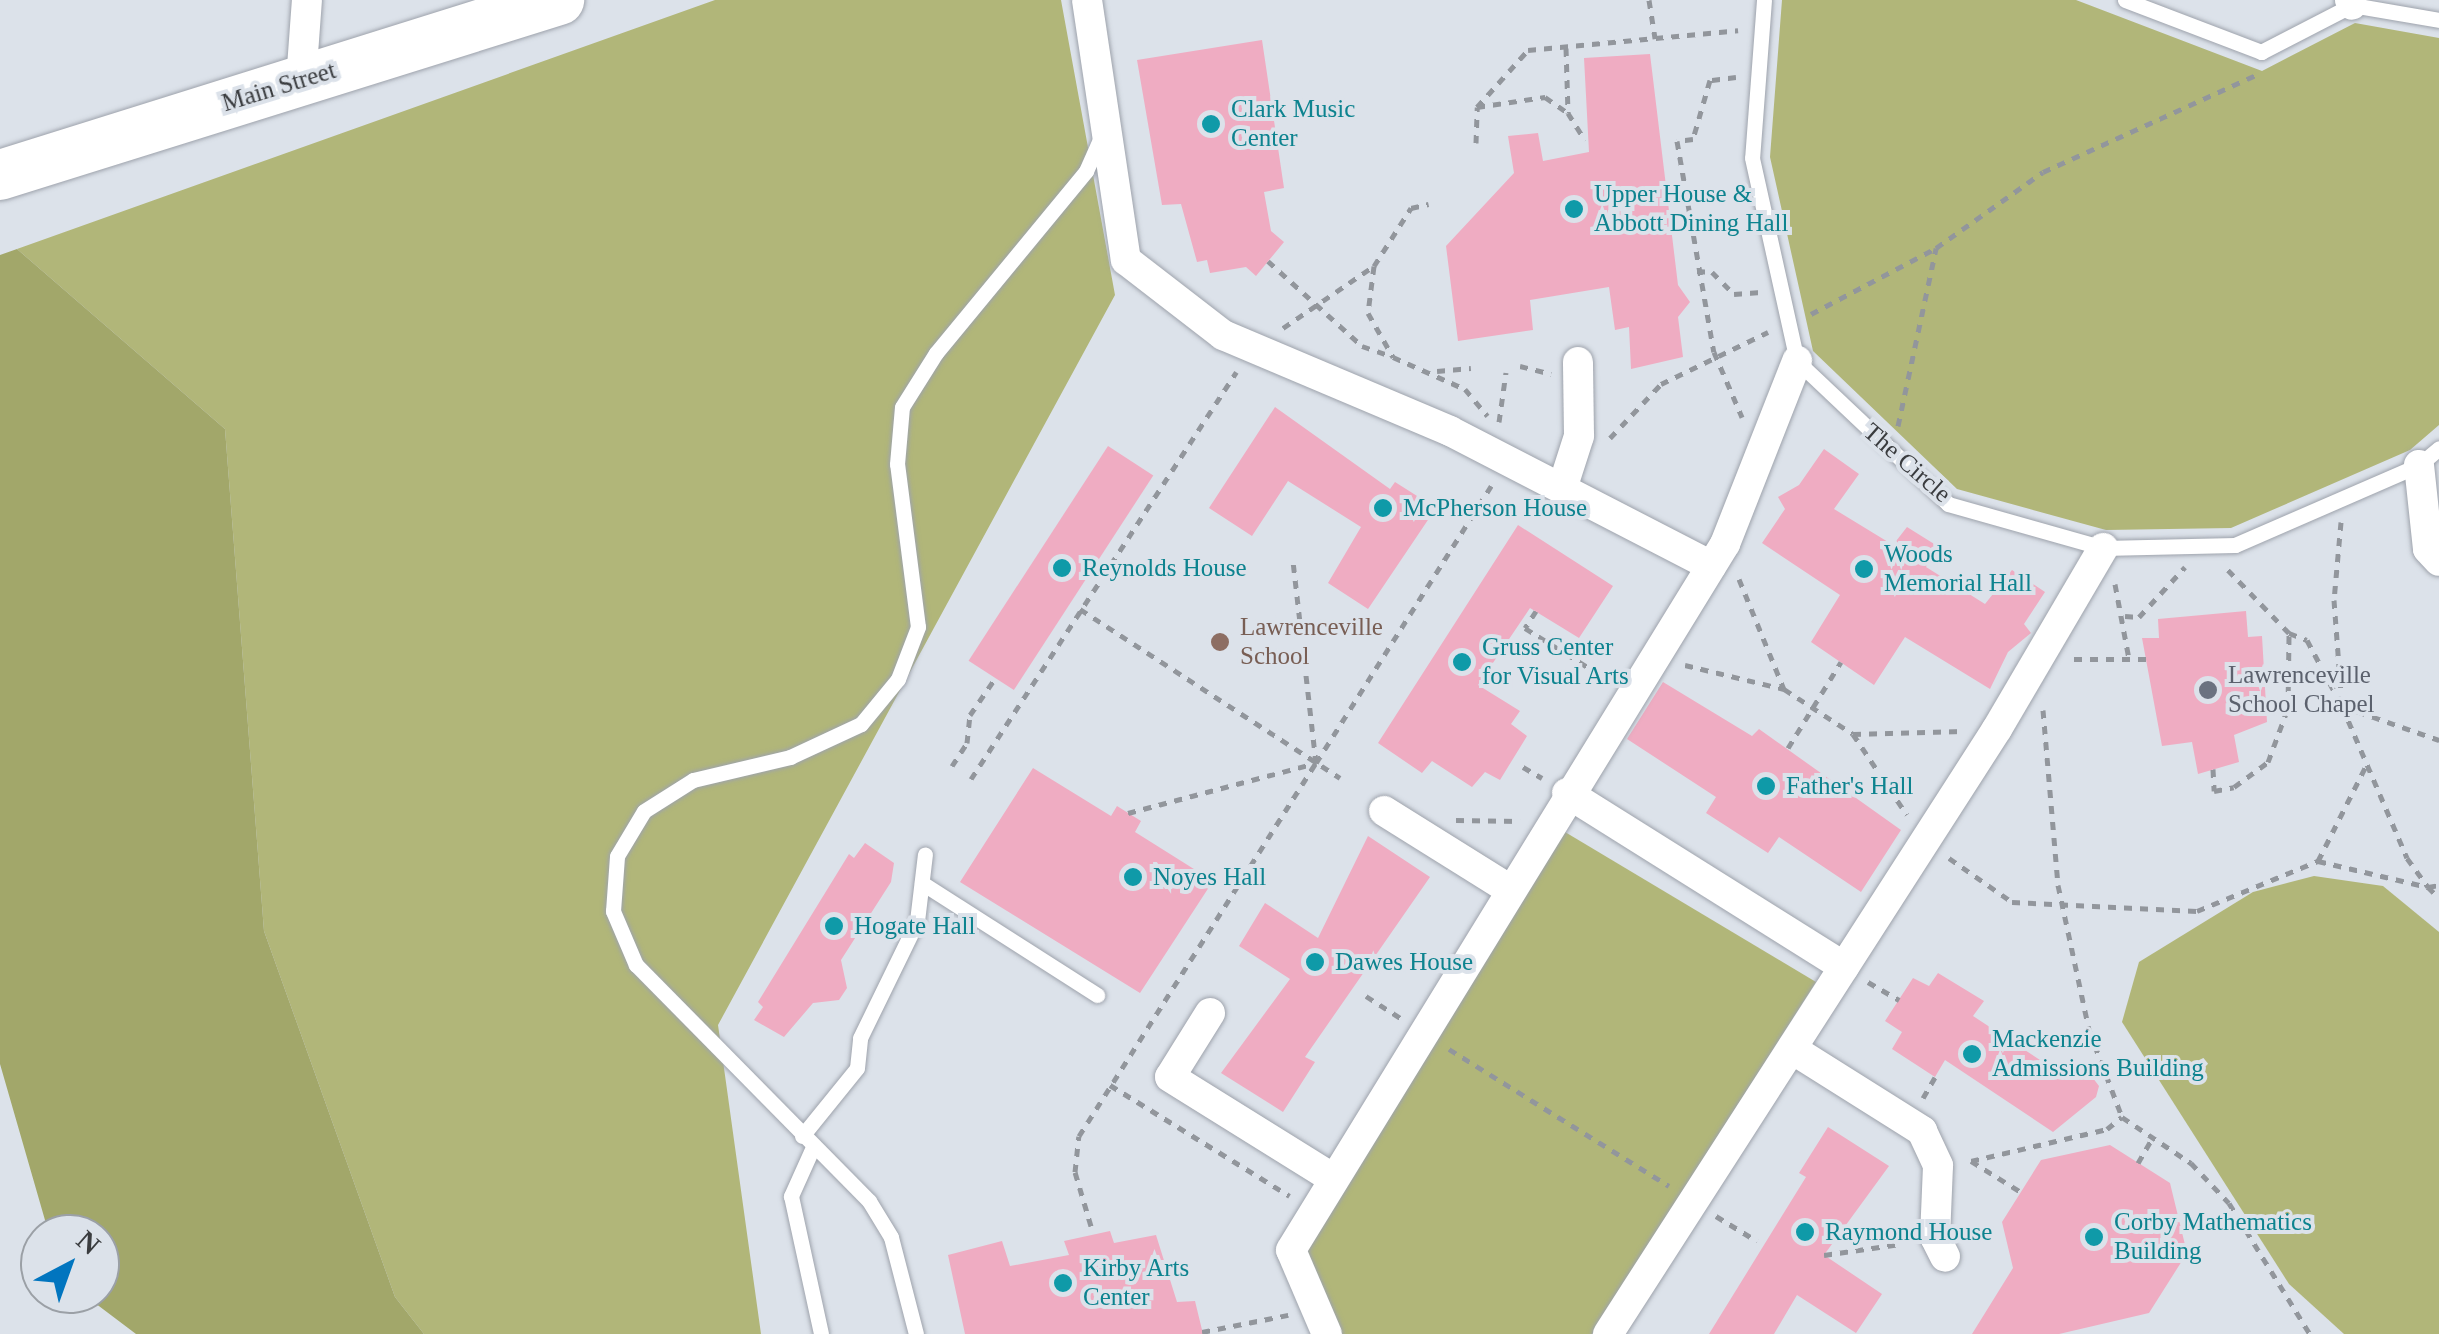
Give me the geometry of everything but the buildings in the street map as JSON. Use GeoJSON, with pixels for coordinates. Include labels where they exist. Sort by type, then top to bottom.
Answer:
{"type":"FeatureCollection","features":[{"type":"Feature","properties":{"kind":"highway","name":"Main Street"},"geometry":{"type":"LineString","coordinates":[[0,175],[559,0]]}},
{"type":"Feature","properties":{"kind":"street"},"geometry":{"type":"LineString","coordinates":[[300,81],[307,0]]}},
{"type":"Feature","properties":{"kind":"street"},"geometry":{"type":"LineString","coordinates":[[1087,0],[1126,260],[1223,335],[1492,452],[1562,489],[1718,555]]}},
{"type":"Feature","properties":{"kind":"street"},"geometry":{"type":"LineString","coordinates":[[1322,1322],[1291,1250],[1507,888],[1718,555],[1797,361]]}},
{"type":"Feature","properties":{"kind":"street"},"geometry":{"type":"LineString","coordinates":[[1562,489],[1573,455],[1578,362]]}},
{"type":"Feature","properties":{"kind":"street"},"geometry":{"type":"LineString","coordinates":[[2429,457],[2428,549],[2439,561]]}},
{"type":"Feature","properties":{"kind":"street"},"geometry":{"type":"LineString","coordinates":[[1608,1334],[1997,729],[2103,548]]}},
{"type":"Feature","properties":{"kind":"street"},"geometry":{"type":"LineString","coordinates":[[1567,793],[1844,967]]}},
{"type":"Feature","properties":{"kind":"street"},"geometry":{"type":"LineString","coordinates":[[1394,815],[1507,888]]}},
{"type":"Feature","properties":{"kind":"street"},"geometry":{"type":"LineString","coordinates":[[1210,1014],[1170,1077],[1334,1178]]}},
{"type":"Feature","properties":{"kind":"street"},"geometry":{"type":"LineString","coordinates":[[1792,1049],[1922,1131],[1938,1166],[1935,1237],[1945,1257]]}},
{"type":"Feature","properties":{"kind":"lane"},"geometry":{"type":"LineString","coordinates":[[2126,0],[2261,52],[2351,2],[2439,20]]}},
{"type":"Feature","properties":{"kind":"lane"},"geometry":{"type":"LineString","coordinates":[[1763,8],[1752,158],[1797,361]]}},
{"type":"Feature","properties":{"kind":"lane"},"geometry":{"type":"LineString","coordinates":[[916,1334],[890,1238],[868,1201],[636,965],[613,911],[617,856],[644,811],[693,780],[790,757],[861,724],[898,680],[918,627],[897,464],[902,407],[936,353],[1086,171],[1104,119]]}},
{"type":"Feature","properties":{"kind":"lane","name":"The Circle"},"geometry":{"type":"LineString","coordinates":[[1797,361],[1948,504],[2103,548],[2235,546],[2429,457]]}},
{"type":"Feature","properties":{"kind":"lane"},"geometry":{"type":"LineString","coordinates":[[821,1334],[791,1196],[808,1142],[857,1068],[860,1038],[917,921],[925,854]]}},
{"type":"Feature","properties":{"kind":"lane"},"geometry":{"type":"LineString","coordinates":[[922,883],[1098,995]]}},
{"type":"Feature","properties":{"kind":"path"},"geometry":{"type":"LineString","coordinates":[[1649,0],[1654,39]]}},
{"type":"Feature","properties":{"kind":"path"},"geometry":{"type":"LineString","coordinates":[[1476,143],[1477,107],[1528,50],[1737,31],[1763,8]]}},
{"type":"Feature","properties":{"kind":"path"},"geometry":{"type":"LineString","coordinates":[[1566,47],[1568,113]]}},
{"type":"Feature","properties":{"kind":"path"},"geometry":{"type":"LineString","coordinates":[[1573,455],[1595,453],[1662,384],[1714,352],[1788,324],[1936,248],[2043,172],[2255,79],[2261,52]]}},
{"type":"Feature","properties":{"kind":"path"},"geometry":{"type":"LineString","coordinates":[[1757,76],[1710,80],[1693,139],[1677,141],[1714,352],[1745,423],[1766,438]]}},
{"type":"Feature","properties":{"kind":"path"},"geometry":{"type":"LineString","coordinates":[[1477,107],[1545,97],[1568,113],[1585,140]]}},
{"type":"Feature","properties":{"kind":"path"},"geometry":{"type":"LineString","coordinates":[[971,779],[1253,348],[1374,266],[1411,208],[1428,204]]}},
{"type":"Feature","properties":{"kind":"path"},"geometry":{"type":"LineString","coordinates":[[1892,454],[1936,248]]}},
{"type":"Feature","properties":{"kind":"path"},"geometry":{"type":"LineString","coordinates":[[1268,262],[1362,346],[1434,371],[1465,389],[1498,428],[1506,372]]}},
{"type":"Feature","properties":{"kind":"path"},"geometry":{"type":"LineString","coordinates":[[1374,266],[1368,312],[1393,357]]}},
{"type":"Feature","properties":{"kind":"path"},"geometry":{"type":"LineString","coordinates":[[1698,270],[1734,294],[1781,291]]}},
{"type":"Feature","properties":{"kind":"path"},"geometry":{"type":"LineString","coordinates":[[1434,371],[1471,368]]}},
{"type":"Feature","properties":{"kind":"path"},"geometry":{"type":"LineString","coordinates":[[1091,1226],[1075,1172],[1079,1136],[1493,482],[1492,452]]}},
{"type":"Feature","properties":{"kind":"path"},"geometry":{"type":"LineString","coordinates":[[2342,706],[2334,600],[2343,498]]}},
{"type":"Feature","properties":{"kind":"path"},"geometry":{"type":"LineString","coordinates":[[2125,616],[2139,617],[2205,546],[2289,633],[2307,640],[2428,887],[2439,898]]}},
{"type":"Feature","properties":{"kind":"path"},"geometry":{"type":"LineString","coordinates":[[2103,548],[2125,616],[2129,659]]}},
{"type":"Feature","properties":{"kind":"path"},"geometry":{"type":"LineString","coordinates":[[1718,555],[1784,689]]}},
{"type":"Feature","properties":{"kind":"path"},"geometry":{"type":"LineString","coordinates":[[1293,560],[1316,762]]}},
{"type":"Feature","properties":{"kind":"path"},"geometry":{"type":"LineString","coordinates":[[1080,610],[1340,778]]}},
{"type":"Feature","properties":{"kind":"path"},"geometry":{"type":"LineString","coordinates":[[1536,611],[1525,628],[1630,693]]}},
{"type":"Feature","properties":{"kind":"path"},"geometry":{"type":"LineString","coordinates":[[2213,770],[2214,791],[2234,788],[2268,762],[2287,718],[2289,633]]}},
{"type":"Feature","properties":{"kind":"path"},"geometry":{"type":"LineString","coordinates":[[1653,657],[1784,689],[1853,734],[1925,841],[2012,902],[2197,911],[2318,861],[2428,887],[2439,885]]}},
{"type":"Feature","properties":{"kind":"path"},"geometry":{"type":"LineString","coordinates":[[2146,659],[2038,660],[2062,904],[2089,1030],[2122,1117],[2153,1137],[2228,1203],[2310,1334]]}},
{"type":"Feature","properties":{"kind":"path"},"geometry":{"type":"LineString","coordinates":[[1788,748],[1841,662]]}},
{"type":"Feature","properties":{"kind":"path"},"geometry":{"type":"LineString","coordinates":[[952,766],[967,743],[970,715],[996,676]]}},
{"type":"Feature","properties":{"kind":"path"},"geometry":{"type":"LineString","coordinates":[[2342,706],[2439,740]]}},
{"type":"Feature","properties":{"kind":"path"},"geometry":{"type":"LineString","coordinates":[[1853,734],[1997,729]]}},
{"type":"Feature","properties":{"kind":"path"},"geometry":{"type":"LineString","coordinates":[[1128,813],[1316,762]]}},
{"type":"Feature","properties":{"kind":"path"},"geometry":{"type":"LineString","coordinates":[[2318,861],[2367,764]]}},
{"type":"Feature","properties":{"kind":"path"},"geometry":{"type":"LineString","coordinates":[[1394,815],[1549,822]]}},
{"type":"Feature","properties":{"kind":"path"},"geometry":{"type":"LineString","coordinates":[[1366,996],[1757,1242]]}},
{"type":"Feature","properties":{"kind":"path"},"geometry":{"type":"LineString","coordinates":[[1110,1085],[1314,1211]]}},
{"type":"Feature","properties":{"kind":"path"},"geometry":{"type":"LineString","coordinates":[[1971,1161],[2107,1129],[2122,1117]]}},
{"type":"Feature","properties":{"kind":"path"},"geometry":{"type":"LineString","coordinates":[[1922,1131],[2020,1192]]}},
{"type":"Feature","properties":{"kind":"path"},"geometry":{"type":"LineString","coordinates":[[2138,1163],[2153,1137]]}},
{"type":"Feature","properties":{"kind":"path"},"geometry":{"type":"LineString","coordinates":[[1824,1256],[1900,1244]]}},
{"type":"Feature","properties":{"kind":"path"},"geometry":{"type":"LineString","coordinates":[[1202,1332],[1322,1322]]}},
{"type":"Feature","properties":{"kind":"green space"},"geometry":{"type":"Polygon","coordinates":[[[715,0],[1061,0],[1115,295],[718,1025],[761,1334],[424,1334],[395,1297],[264,931],[225,429],[17,249],[715,0]]]}},
{"type":"Feature","properties":{"kind":"green space"},"geometry":{"type":"Polygon","coordinates":[[[1782,0],[2076,0],[2262,71],[2355,23],[2439,38],[2439,425],[2410,450],[2231,528],[2106,530],[1957,489],[1813,351],[1770,157],[1782,0]]]}},
{"type":"Feature","properties":{"kind":"green space"},"geometry":{"type":"Polygon","coordinates":[[[17,249],[225,429],[264,931],[395,1297],[424,1334],[136,1334],[110,1314],[120,1314],[120,1214],[43,1214],[0,1064],[0,255],[17,249]]]}},
{"type":"Feature","properties":{"kind":"green space"},"geometry":{"type":"Polygon","coordinates":[[[1560,829],[1816,982],[1592,1334],[1342,1334],[1306,1251],[1560,829]]]}},
{"type":"Feature","properties":{"kind":"green space"},"geometry":{"type":"Polygon","coordinates":[[[2314,876],[2383,886],[2439,932],[2439,1334],[2344,1334],[2289,1284],[2122,1022],[2139,962],[2253,892],[2314,876]]]}},
{"type":"Feature","properties":{"kind":"place","name":"Clark Music Center"},"geometry":{"type":"Point","coordinates":[1211,124]}},
{"type":"Feature","properties":{"kind":"place","name":"Upper House & Abbott Dining Hall"},"geometry":{"type":"Point","coordinates":[1574,209]}},
{"type":"Feature","properties":{"kind":"place","name":"McPherson House"},"geometry":{"type":"Point","coordinates":[1383,508]}},
{"type":"Feature","properties":{"kind":"place","name":"Reynolds House"},"geometry":{"type":"Point","coordinates":[1062,568]}},
{"type":"Feature","properties":{"kind":"place","name":"Woods Memorial Hall"},"geometry":{"type":"Point","coordinates":[1864,569]}},
{"type":"Feature","properties":{"kind":"place","name":"Lawrenceville School"},"geometry":{"type":"Point","coordinates":[1220,642]}},
{"type":"Feature","properties":{"kind":"place","name":"Gruss Center for Visual Arts"},"geometry":{"type":"Point","coordinates":[1462,662]}},
{"type":"Feature","properties":{"kind":"place","name":"Lawrenceville School Chapel"},"geometry":{"type":"Point","coordinates":[2208,690]}},
{"type":"Feature","properties":{"kind":"place","name":"Father's Hall"},"geometry":{"type":"Point","coordinates":[1766,786]}},
{"type":"Feature","properties":{"kind":"place","name":"Noyes Hall"},"geometry":{"type":"Point","coordinates":[1133,877]}},
{"type":"Feature","properties":{"kind":"place","name":"Hogate Hall"},"geometry":{"type":"Point","coordinates":[834,926]}},
{"type":"Feature","properties":{"kind":"place","name":"Dawes House"},"geometry":{"type":"Point","coordinates":[1315,962]}},
{"type":"Feature","properties":{"kind":"place","name":"Mackenzie Admissions Building"},"geometry":{"type":"Point","coordinates":[1972,1054]}},
{"type":"Feature","properties":{"kind":"place","name":"Raymond House"},"geometry":{"type":"Point","coordinates":[1805,1232]}},
{"type":"Feature","properties":{"kind":"place","name":"Corby Mathematics Building"},"geometry":{"type":"Point","coordinates":[2094,1237]}},
{"type":"Feature","properties":{"kind":"place","name":"Kirby Arts Center"},"geometry":{"type":"Point","coordinates":[1063,1283]}}]}
